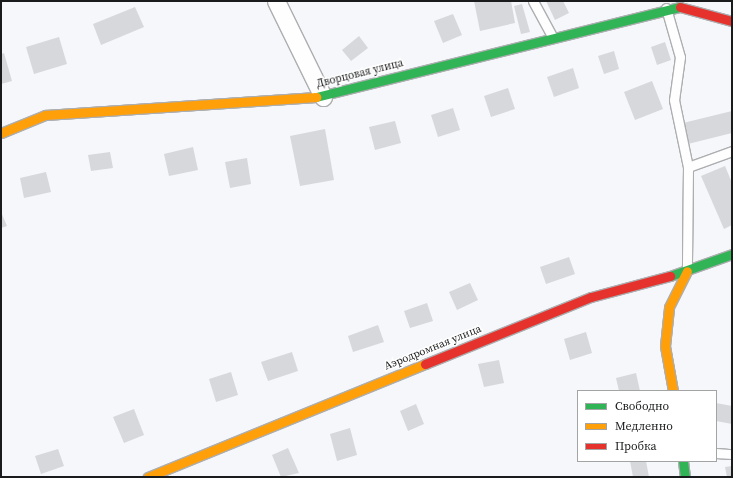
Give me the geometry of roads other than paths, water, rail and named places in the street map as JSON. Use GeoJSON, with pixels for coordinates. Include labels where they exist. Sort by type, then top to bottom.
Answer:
{"type":"FeatureCollection","features":[{"type":"Feature","properties":{"kind":"street"},"geometry":{"type":"LineString","coordinates":[[276,1],[323,97]]}},
{"type":"Feature","properties":{"kind":"street","name":"Дворцовая улица"},"geometry":{"type":"LineString","coordinates":[[1,133],[45,115],[323,97],[552,38],[665,5],[677,6],[732,21]]}},
{"type":"Feature","properties":{"kind":"street","name":"Аэродромная улица"},"geometry":{"type":"LineString","coordinates":[[148,477],[592,297],[687,271],[732,254]]}},
{"type":"Feature","properties":{"kind":"street"},"geometry":{"type":"LineString","coordinates":[[673,390],[665,346],[669,307],[687,271]]}},
{"type":"Feature","properties":{"kind":"street"},"geometry":{"type":"LineString","coordinates":[[683,462],[685,477]]}},
{"type":"Feature","properties":{"kind":"lane"},"geometry":{"type":"LineString","coordinates":[[533,1],[552,38]]}},
{"type":"Feature","properties":{"kind":"lane"},"geometry":{"type":"LineString","coordinates":[[693,1],[695,11]]}},
{"type":"Feature","properties":{"kind":"lane"},"geometry":{"type":"LineString","coordinates":[[665,5],[680,57],[674,100],[688,167],[687,271]]}},
{"type":"Feature","properties":{"kind":"lane"},"geometry":{"type":"LineString","coordinates":[[688,167],[732,151]]}},
{"type":"Feature","properties":{"kind":"lane"},"geometry":{"type":"LineString","coordinates":[[717,453],[732,454]]}}]}
